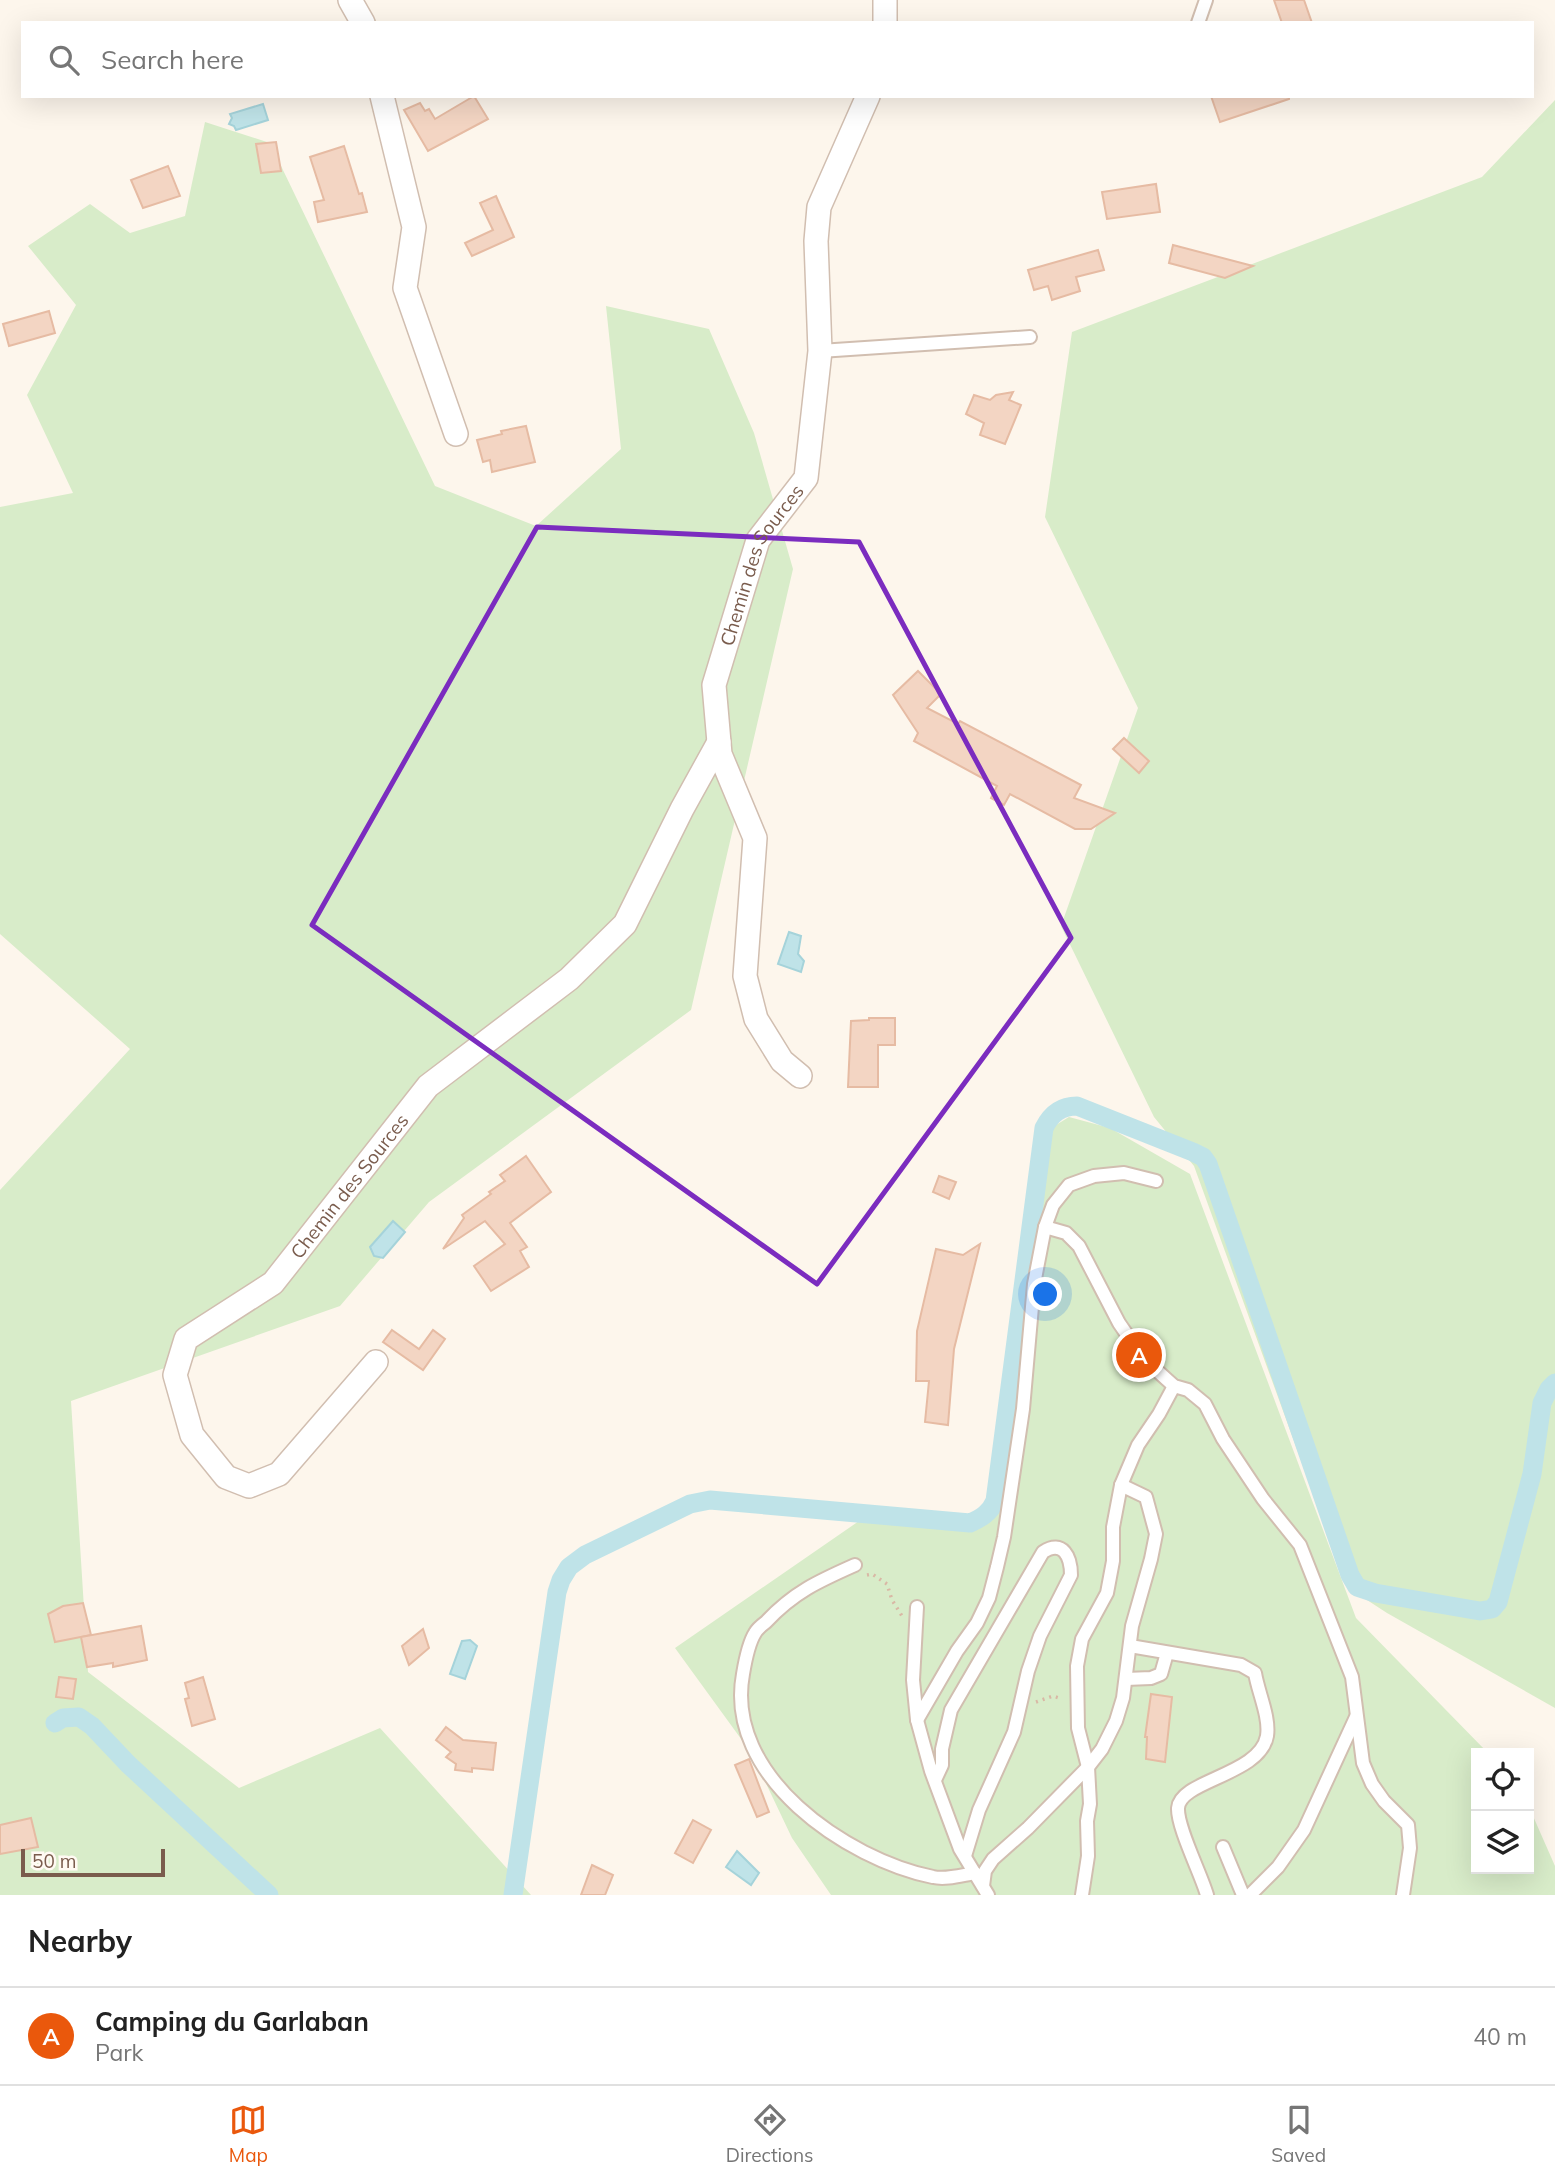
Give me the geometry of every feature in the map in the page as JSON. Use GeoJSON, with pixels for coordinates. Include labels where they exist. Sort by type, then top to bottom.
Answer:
{"type":"FeatureCollection","features":[{"type":"Feature","properties":{"kind":"street"},"geometry":{"type":"LineString","coordinates":[[350,0],[362,21]]}},
{"type":"Feature","properties":{"kind":"street"},"geometry":{"type":"LineString","coordinates":[[885,0],[885,21]]}},
{"type":"Feature","properties":{"kind":"street"},"geometry":{"type":"LineString","coordinates":[[382,98],[414,227],[405,288],[456,434]]}},
{"type":"Feature","properties":{"kind":"street","name":"Chemin des Sources"},"geometry":{"type":"LineString","coordinates":[[800,1076],[782,1061],[757,1020],[745,976],[755,838],[720,754],[714,685],[758,540],[806,478],[820,351],[816,241],[819,207],[868,98]]}},
{"type":"Feature","properties":{"kind":"street","name":"Chemin des Sources"},"geometry":{"type":"LineString","coordinates":[[376,1362],[279,1474],[248,1486],[226,1477],[192,1435],[175,1375],[186,1339],[273,1283],[428,1086],[569,979],[625,924],[682,809],[719,742]]}},
{"type":"Feature","properties":{"kind":"lane"},"geometry":{"type":"LineString","coordinates":[[1199,21],[1206,0]]}},
{"type":"Feature","properties":{"kind":"lane"},"geometry":{"type":"LineString","coordinates":[[820,351],[1030,337]]}},
{"type":"Feature","properties":{"kind":"lane"},"geometry":{"type":"LineString","coordinates":[[918,1720],[957,1651],[977,1623],[989,1598],[1004,1537],[1023,1409],[1034,1284],[1045,1227],[1054,1205],[1069,1185],[1094,1175],[1124,1173],[1156,1181]]}},
{"type":"Feature","properties":{"kind":"lane"},"geometry":{"type":"LineString","coordinates":[[1045,1227],[1066,1233],[1079,1246],[1119,1323],[1143,1358],[1174,1385],[1188,1390],[1205,1404],[1223,1439],[1263,1499],[1300,1545],[1352,1677],[1363,1763],[1372,1784],[1384,1801],[1408,1825],[1410,1834],[1404,1895]]}},
{"type":"Feature","properties":{"kind":"lane"},"geometry":{"type":"LineString","coordinates":[[1082,1895],[1088,1856],[1087,1821],[1090,1804],[1088,1768],[1078,1728],[1077,1666],[1082,1639],[1107,1593],[1113,1561],[1113,1527],[1121,1485],[1138,1445],[1174,1385]]}},
{"type":"Feature","properties":{"kind":"lane"},"geometry":{"type":"LineString","coordinates":[[985,1891],[985,1871],[993,1859],[1088,1768],[1102,1749],[1116,1721],[1123,1698],[1132,1626],[1156,1534],[1146,1497],[1121,1485]]}},
{"type":"Feature","properties":{"kind":"lane"},"geometry":{"type":"LineString","coordinates":[[935,1780],[942,1765],[942,1749],[951,1710],[1043,1552],[1051,1547],[1060,1548],[1068,1556],[1071,1575],[1040,1636],[1028,1671],[1014,1732],[971,1830],[965,1856]]}},
{"type":"Feature","properties":{"kind":"lane"},"geometry":{"type":"LineString","coordinates":[[855,1565],[806,1587],[754,1633],[740,1689],[747,1734],[755,1753],[788,1797],[810,1819],[835,1838],[889,1863],[936,1878],[975,1874]]}},
{"type":"Feature","properties":{"kind":"lane"},"geometry":{"type":"LineString","coordinates":[[917,1607],[913,1680],[918,1720],[935,1780],[965,1856],[985,1891]]}},
{"type":"Feature","properties":{"kind":"lane"},"geometry":{"type":"LineString","coordinates":[[1130,1646],[1241,1665],[1255,1673],[1267,1728],[1265,1742],[1258,1755],[1194,1789],[1182,1799],[1178,1808],[1207,1895]]}},
{"type":"Feature","properties":{"kind":"lane"},"geometry":{"type":"LineString","coordinates":[[1126,1679],[1151,1678],[1161,1674],[1167,1653]]}},
{"type":"Feature","properties":{"kind":"lane"},"geometry":{"type":"LineString","coordinates":[[1250,1895],[1278,1867],[1304,1830],[1356,1717]]}},
{"type":"Feature","properties":{"kind":"lane"},"geometry":{"type":"LineString","coordinates":[[1223,1847],[1243,1895]]}},
{"type":"Feature","properties":{"kind":"path"},"geometry":{"type":"LineString","coordinates":[[841,1572],[856,1576],[872,1574],[887,1584],[892,1600],[902,1615],[915,1624]]}},
{"type":"Feature","properties":{"kind":"path"},"geometry":{"type":"LineString","coordinates":[[1032,1703],[1053,1696]]}},
{"type":"Feature","properties":{"kind":"highlighted area"},"geometry":{"type":"Polygon","coordinates":[[[537,527],[859,542],[1071,938],[817,1284],[312,925],[537,527]]]}},
{"type":"Feature","properties":{"kind":"green space"},"geometry":{"type":"Polygon","coordinates":[[[1555,100],[1555,1708],[1387,1613],[1347,1587],[1194,1166],[1154,1117],[1061,926],[1138,708],[1045,517],[1072,332],[1482,177],[1555,100]]]}},
{"type":"Feature","properties":{"kind":"green space"},"geometry":{"type":"Polygon","coordinates":[[[205,122],[270,143],[435,486],[536,526],[621,449],[606,306],[709,329],[754,433],[793,569],[691,1010],[429,1202],[340,1306],[71,1401],[88,1672],[239,1788],[380,1728],[531,1895],[0,1895],[0,1190],[130,1049],[0,934],[0,507],[73,493],[27,395],[76,305],[28,246],[90,204],[130,233],[185,216],[205,122]]]}},
{"type":"Feature","properties":{"kind":"green space"},"geometry":{"type":"Polygon","coordinates":[[[1069,1117],[1110,1128],[1190,1174],[1356,1618],[1483,1748],[1471,1748],[1471,1874],[1534,1874],[1534,1818],[1555,1866],[1555,1895],[831,1895],[792,1838],[752,1754],[675,1648],[859,1521],[970,1528],[982,1525],[1001,1510],[1043,1164],[1051,1128],[1069,1117]]]}},
{"type":"Feature","properties":{"kind":"water"},"geometry":{"type":"Polygon","coordinates":[[[263,104],[268,120],[236,130],[229,124],[232,118],[230,114],[263,104]]]}},
{"type":"Feature","properties":{"kind":"water"},"geometry":{"type":"Polygon","coordinates":[[[789,932],[801,936],[798,954],[804,961],[801,972],[778,964],[789,932]]]}},
{"type":"Feature","properties":{"kind":"water"},"geometry":{"type":"Polygon","coordinates":[[[393,1221],[405,1232],[383,1258],[374,1256],[370,1247],[393,1221]]]}},
{"type":"Feature","properties":{"kind":"water"},"geometry":{"type":"Polygon","coordinates":[[[470,1640],[477,1646],[465,1679],[450,1674],[462,1641],[470,1640]]]}},
{"type":"Feature","properties":{"kind":"water"},"geometry":{"type":"Polygon","coordinates":[[[737,1851],[759,1873],[751,1885],[726,1867],[737,1851]]]}},
{"type":"Feature","properties":{"kind":"building"},"geometry":{"type":"Polygon","coordinates":[[[1274,0],[1304,0],[1311,21],[1281,21],[1274,0]]]}},
{"type":"Feature","properties":{"kind":"building"},"geometry":{"type":"Polygon","coordinates":[[[471,98],[475,98],[488,119],[428,151],[404,110],[420,103],[425,111],[429,109],[435,119],[471,98]]]}},
{"type":"Feature","properties":{"kind":"building"},"geometry":{"type":"Polygon","coordinates":[[[1212,98],[1289,98],[1289,99],[1220,122],[1212,98]]]}},
{"type":"Feature","properties":{"kind":"building"},"geometry":{"type":"Polygon","coordinates":[[[276,142],[281,171],[261,173],[256,144],[276,142]]]}},
{"type":"Feature","properties":{"kind":"building"},"geometry":{"type":"Polygon","coordinates":[[[344,146],[367,212],[318,222],[314,202],[324,200],[310,157],[344,146]]]}},
{"type":"Feature","properties":{"kind":"building"},"geometry":{"type":"Polygon","coordinates":[[[168,166],[180,196],[143,208],[131,180],[168,166]]]}},
{"type":"Feature","properties":{"kind":"building"},"geometry":{"type":"Polygon","coordinates":[[[1156,184],[1160,212],[1107,219],[1102,192],[1156,184]]]}},
{"type":"Feature","properties":{"kind":"building"},"geometry":{"type":"Polygon","coordinates":[[[496,196],[514,237],[472,256],[465,243],[493,230],[480,203],[496,196]]]}},
{"type":"Feature","properties":{"kind":"building"},"geometry":{"type":"Polygon","coordinates":[[[1173,245],[1253,266],[1225,278],[1169,263],[1173,245]]]}},
{"type":"Feature","properties":{"kind":"building"},"geometry":{"type":"Polygon","coordinates":[[[1098,250],[1104,270],[1076,277],[1080,291],[1052,300],[1048,286],[1034,290],[1028,270],[1098,250]]]}},
{"type":"Feature","properties":{"kind":"building"},"geometry":{"type":"Polygon","coordinates":[[[49,311],[55,333],[9,346],[3,324],[49,311]]]}},
{"type":"Feature","properties":{"kind":"building"},"geometry":{"type":"Polygon","coordinates":[[[1013,392],[1009,400],[1021,405],[1005,444],[980,435],[984,423],[966,414],[974,395],[990,400],[996,395],[1013,392]]]}},
{"type":"Feature","properties":{"kind":"building"},"geometry":{"type":"Polygon","coordinates":[[[526,426],[535,462],[492,472],[490,460],[483,462],[477,440],[526,426]]]}},
{"type":"Feature","properties":{"kind":"building"},"geometry":{"type":"Polygon","coordinates":[[[918,671],[941,694],[927,708],[958,724],[960,721],[1081,785],[1074,798],[1115,813],[1091,829],[1075,829],[1010,794],[1004,805],[991,798],[997,786],[914,741],[918,733],[893,695],[918,671]]]}},
{"type":"Feature","properties":{"kind":"building"},"geometry":{"type":"Polygon","coordinates":[[[1124,738],[1149,761],[1139,773],[1113,749],[1124,738]]]}},
{"type":"Feature","properties":{"kind":"building"},"geometry":{"type":"Polygon","coordinates":[[[895,1018],[895,1045],[878,1045],[878,1087],[848,1087],[851,1021],[895,1018]]]}},
{"type":"Feature","properties":{"kind":"building"},"geometry":{"type":"Polygon","coordinates":[[[526,1156],[551,1192],[510,1223],[527,1247],[520,1251],[529,1267],[491,1291],[474,1266],[505,1244],[485,1221],[443,1249],[464,1218],[462,1215],[491,1194],[489,1192],[505,1181],[500,1175],[526,1156]]]}},
{"type":"Feature","properties":{"kind":"building"},"geometry":{"type":"Polygon","coordinates":[[[939,1176],[956,1182],[949,1199],[933,1192],[939,1176]]]}},
{"type":"Feature","properties":{"kind":"building"},"geometry":{"type":"Polygon","coordinates":[[[980,1244],[954,1349],[948,1425],[925,1422],[929,1381],[916,1381],[917,1331],[936,1249],[963,1255],[980,1244]]]}},
{"type":"Feature","properties":{"kind":"building"},"geometry":{"type":"Polygon","coordinates":[[[392,1330],[419,1349],[433,1330],[445,1339],[423,1370],[383,1342],[392,1330]]]}},
{"type":"Feature","properties":{"kind":"building"},"geometry":{"type":"Polygon","coordinates":[[[83,1603],[91,1635],[55,1642],[48,1614],[63,1606],[83,1603]]]}},
{"type":"Feature","properties":{"kind":"building"},"geometry":{"type":"Polygon","coordinates":[[[141,1626],[147,1660],[113,1667],[113,1663],[87,1667],[81,1637],[141,1626]]]}},
{"type":"Feature","properties":{"kind":"building"},"geometry":{"type":"Polygon","coordinates":[[[423,1629],[429,1648],[409,1665],[402,1646],[423,1629]]]}},
{"type":"Feature","properties":{"kind":"building"},"geometry":{"type":"Polygon","coordinates":[[[59,1677],[76,1679],[73,1699],[56,1697],[59,1677]]]}},
{"type":"Feature","properties":{"kind":"building"},"geometry":{"type":"Polygon","coordinates":[[[203,1677],[215,1719],[192,1726],[185,1699],[189,1698],[185,1683],[203,1677]]]}},
{"type":"Feature","properties":{"kind":"building"},"geometry":{"type":"Polygon","coordinates":[[[1151,1694],[1172,1697],[1165,1762],[1146,1759],[1145,1737],[1151,1694]]]}},
{"type":"Feature","properties":{"kind":"building"},"geometry":{"type":"Polygon","coordinates":[[[446,1727],[463,1740],[496,1743],[493,1770],[455,1770],[456,1764],[446,1757],[451,1752],[436,1740],[446,1727]]]}},
{"type":"Feature","properties":{"kind":"building"},"geometry":{"type":"Polygon","coordinates":[[[749,1759],[769,1812],[757,1817],[735,1765],[749,1759]]]}},
{"type":"Feature","properties":{"kind":"building"},"geometry":{"type":"Polygon","coordinates":[[[31,1818],[38,1847],[0,1854],[0,1825],[31,1818]]]}},
{"type":"Feature","properties":{"kind":"building"},"geometry":{"type":"Polygon","coordinates":[[[693,1820],[711,1830],[693,1863],[675,1853],[693,1820]]]}},
{"type":"Feature","properties":{"kind":"building"},"geometry":{"type":"Polygon","coordinates":[[[592,1865],[613,1875],[605,1895],[581,1895],[592,1865]]]}},
{"type":"Feature","properties":{"kind":"waterway"},"geometry":{"type":"LineString","coordinates":[[513,1895],[557,1592],[569,1567],[585,1555],[690,1504],[710,1500],[970,1523],[991,1509],[995,1501],[1044,1128],[1061,1109],[1077,1106],[1193,1152],[1203,1157],[1208,1164],[1350,1575],[1357,1587],[1375,1593],[1480,1611],[1492,1609],[1498,1602],[1532,1474],[1542,1403],[1555,1383]]}},
{"type":"Feature","properties":{"kind":"waterway"},"geometry":{"type":"LineString","coordinates":[[55,1723],[63,1718],[79,1717],[92,1726],[128,1764],[269,1895]]}},
{"type":"Feature","properties":{"kind":"place","name":"Camping du Garlaban"},"geometry":{"type":"Point","coordinates":[1139,1355]}}]}
